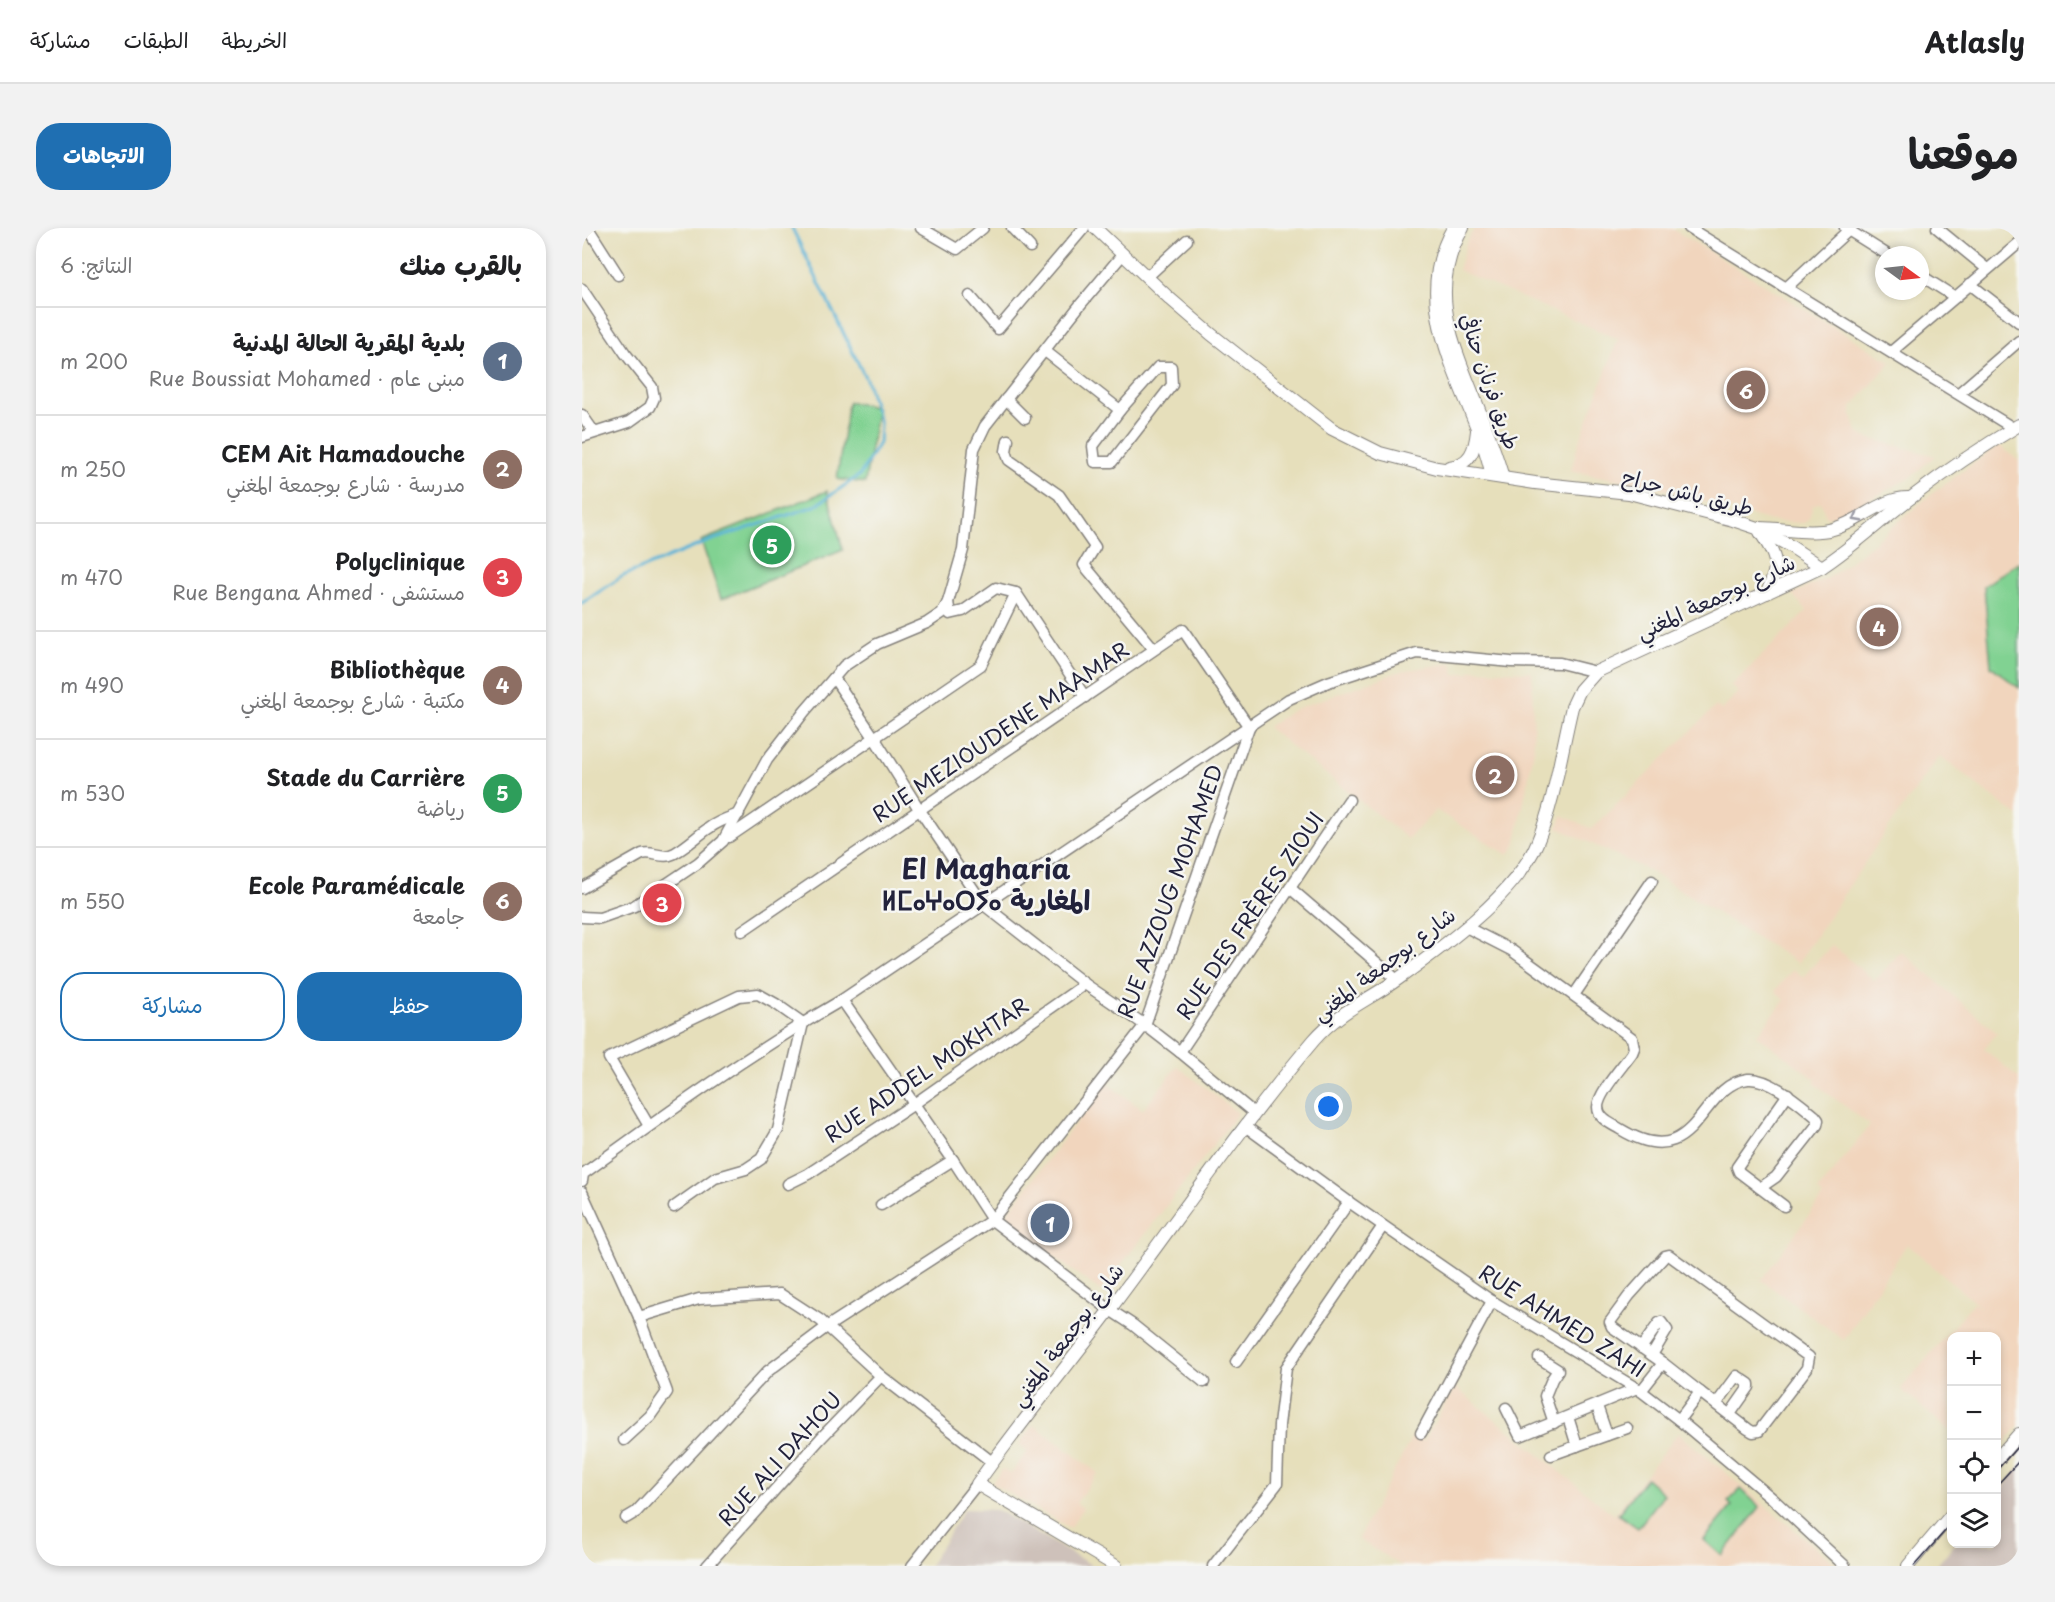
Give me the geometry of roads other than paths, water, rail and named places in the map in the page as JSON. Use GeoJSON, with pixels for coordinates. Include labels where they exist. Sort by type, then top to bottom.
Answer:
{"type":"FeatureCollection","features":[{"type":"Feature","properties":{"kind":"main road","name":"طريق باش جراح"},"geometry":{"type":"LineString","coordinates":[[1095,228],[1211,334],[1332,429],[1380,453],[1437,468],[1534,483],[1629,493],[1757,528],[1822,567]]}},
{"type":"Feature","properties":{"kind":"main road","name":"طريق فرنان حنافي"},"geometry":{"type":"LineString","coordinates":[[1453,228],[1439,267],[1436,297],[1441,338],[1498,477]]}},
{"type":"Feature","properties":{"kind":"main road","name":"طريق فرنان حنافي"},"geometry":{"type":"LineString","coordinates":[[1463,228],[1454,248],[1446,279],[1446,318],[1452,340],[1496,451],[1498,477]]}},
{"type":"Feature","properties":{"kind":"main road","name":"شارع بوجمعة المغني"},"geometry":{"type":"LineString","coordinates":[[976,1484],[1110,1310],[1254,1113],[1328,1025],[1362,1000],[1397,980],[1466,927],[1520,872],[1536,845],[1547,816],[1572,707],[1580,690],[1596,672],[1822,567],[1965,458],[2016,427]]}},
{"type":"Feature","properties":{"kind":"main road"},"geometry":{"type":"LineString","coordinates":[[1437,468],[1456,466],[1467,460],[1475,448],[1478,430]]}},
{"type":"Feature","properties":{"kind":"main road"},"geometry":{"type":"LineString","coordinates":[[1496,451],[1520,480]]}},
{"type":"Feature","properties":{"kind":"main road"},"geometry":{"type":"LineString","coordinates":[[1757,528],[1815,531],[1833,529],[1895,498],[1910,498]]}},
{"type":"Feature","properties":{"kind":"main road"},"geometry":{"type":"LineString","coordinates":[[1757,528],[1774,554],[1776,562],[1776,570],[1767,593]]}},
{"type":"Feature","properties":{"kind":"main road"},"geometry":{"type":"LineString","coordinates":[[2001,1454],[2019,1434]]}},
{"type":"Feature","properties":{"kind":"main road"},"geometry":{"type":"LineString","coordinates":[[976,1484],[1116,1566]]}},
{"type":"Feature","properties":{"kind":"main road"},"geometry":{"type":"LineString","coordinates":[[1908,1566],[1947,1520]]}},
{"type":"Feature","properties":{"kind":"street"},"geometry":{"type":"LineString","coordinates":[[588,228],[618,275]]}},
{"type":"Feature","properties":{"kind":"street"},"geometry":{"type":"LineString","coordinates":[[921,228],[957,249],[983,228]]}},
{"type":"Feature","properties":{"kind":"street"},"geometry":{"type":"LineString","coordinates":[[1012,228],[1030,247]]}},
{"type":"Feature","properties":{"kind":"street"},"geometry":{"type":"LineString","coordinates":[[970,296],[998,329],[1084,228]]}},
{"type":"Feature","properties":{"kind":"street"},"geometry":{"type":"LineString","coordinates":[[1689,228],[2016,427]]}},
{"type":"Feature","properties":{"kind":"street"},"geometry":{"type":"LineString","coordinates":[[1937,228],[1987,269]]}},
{"type":"Feature","properties":{"kind":"street"},"geometry":{"type":"LineString","coordinates":[[1786,288],[1848,229],[1875,247]]}},
{"type":"Feature","properties":{"kind":"street"},"geometry":{"type":"LineString","coordinates":[[1147,277],[1187,240]]}},
{"type":"Feature","properties":{"kind":"street"},"geometry":{"type":"LineString","coordinates":[[1891,352],[2019,243]]}},
{"type":"Feature","properties":{"kind":"street"},"geometry":{"type":"LineString","coordinates":[[723,841],[767,760],[804,711],[844,666],[877,644],[927,623],[942,613],[948,602],[963,550],[974,448],[985,426],[1080,305],[1124,254]]}},
{"type":"Feature","properties":{"kind":"street"},"geometry":{"type":"LineString","coordinates":[[1929,281],[1955,297]]}},
{"type":"Feature","properties":{"kind":"street"},"geometry":{"type":"LineString","coordinates":[[1970,284],[2019,322]]}},
{"type":"Feature","properties":{"kind":"street"},"geometry":{"type":"LineString","coordinates":[[582,289],[654,391],[654,399],[650,407],[629,422],[582,437]]}},
{"type":"Feature","properties":{"kind":"street"},"geometry":{"type":"LineString","coordinates":[[1959,393],[2019,341]]}},
{"type":"Feature","properties":{"kind":"street"},"geometry":{"type":"LineString","coordinates":[[1045,351],[1120,410]]}},
{"type":"Feature","properties":{"kind":"street"},"geometry":{"type":"LineString","coordinates":[[1158,367],[1172,367],[1172,385],[1112,462],[1095,462],[1093,446],[1120,410],[1158,367]]}},
{"type":"Feature","properties":{"kind":"street"},"geometry":{"type":"LineString","coordinates":[[1006,399],[1025,418]]}},
{"type":"Feature","properties":{"kind":"street"},"geometry":{"type":"LineString","coordinates":[[582,415],[594,432]]}},
{"type":"Feature","properties":{"kind":"street"},"geometry":{"type":"LineString","coordinates":[[1008,440],[1006,450],[1009,460],[1059,495],[1095,547],[1084,565],[1154,649]]}},
{"type":"Feature","properties":{"kind":"street"},"geometry":{"type":"LineString","coordinates":[[948,602],[950,614],[963,610],[996,588],[1016,593],[1085,697]]}},
{"type":"Feature","properties":{"kind":"street"},"geometry":{"type":"LineString","coordinates":[[582,917],[600,918],[633,906],[698,863],[723,841],[981,665],[1016,593]]}},
{"type":"Feature","properties":{"kind":"street","name":"RUE MEZIOUDENE MAAMAR"},"geometry":{"type":"LineString","coordinates":[[742,931],[1183,630],[1249,727]]}},
{"type":"Feature","properties":{"kind":"street"},"geometry":{"type":"LineString","coordinates":[[582,1181],[583,1174],[649,1126],[803,1023],[842,1000],[1289,699],[1328,682],[1417,653],[1511,662],[1560,663],[1596,672]]}},
{"type":"Feature","properties":{"kind":"street"},"geometry":{"type":"LineString","coordinates":[[834,678],[984,905],[1085,984],[1145,1025],[1254,1113]]}},
{"type":"Feature","properties":{"kind":"street","name":"RUE AZZOUG MOHAMED"},"geometry":{"type":"LineString","coordinates":[[626,1518],[636,1512],[768,1371],[828,1326],[992,1220],[1145,1025],[1249,727]]}},
{"type":"Feature","properties":{"kind":"street","name":"RUE DES FRÈRES ZIOUI"},"geometry":{"type":"LineString","coordinates":[[1180,1052],[1349,800]]}},
{"type":"Feature","properties":{"kind":"street"},"geometry":{"type":"LineString","coordinates":[[582,888],[642,854],[648,852],[662,856],[672,855],[710,826],[739,814]]}},
{"type":"Feature","properties":{"kind":"street"},"geometry":{"type":"LineString","coordinates":[[1574,995],[1652,881]]}},
{"type":"Feature","properties":{"kind":"street"},"geometry":{"type":"LineString","coordinates":[[1290,888],[1397,980]]}},
{"type":"Feature","properties":{"kind":"street"},"geometry":{"type":"LineString","coordinates":[[1466,927],[1511,950],[1632,1038],[1634,1048],[1632,1053],[1601,1096],[1598,1105],[1599,1112],[1604,1119],[1635,1138],[1644,1142],[1657,1142],[1682,1135],[1694,1126],[1722,1092],[1734,1083],[1749,1079],[1762,1081],[1788,1094],[1815,1116],[1818,1120],[1817,1125],[1776,1177],[1760,1188]]}},
{"type":"Feature","properties":{"kind":"street","name":"RUE ADDEL MOKHTAR"},"geometry":{"type":"LineString","coordinates":[[788,1184],[808,1174],[914,1104],[1085,984]]}},
{"type":"Feature","properties":{"kind":"street"},"geometry":{"type":"LineString","coordinates":[[649,1126],[609,1058],[739,996],[758,994],[803,1023]]}},
{"type":"Feature","properties":{"kind":"street"},"geometry":{"type":"LineString","coordinates":[[842,1000],[992,1220],[1133,1325],[1204,1382]]}},
{"type":"Feature","properties":{"kind":"street"},"geometry":{"type":"LineString","coordinates":[[674,1207],[714,1178],[746,1169],[761,1159],[778,1130],[803,1023]]}},
{"type":"Feature","properties":{"kind":"street"},"geometry":{"type":"LineString","coordinates":[[1784,1206],[1739,1172],[1737,1167],[1788,1094]]}},
{"type":"Feature","properties":{"kind":"street","name":"RUE AHMED ZAHI"},"geometry":{"type":"LineString","coordinates":[[1245,1126],[1349,1202],[1492,1301],[1639,1390],[1679,1420],[1773,1499],[1845,1566]]}},
{"type":"Feature","properties":{"kind":"street"},"geometry":{"type":"LineString","coordinates":[[881,1205],[953,1160]]}},
{"type":"Feature","properties":{"kind":"street"},"geometry":{"type":"LineString","coordinates":[[582,1192],[639,1317],[667,1392],[650,1416],[624,1440]]}},
{"type":"Feature","properties":{"kind":"street"},"geometry":{"type":"LineString","coordinates":[[1236,1362],[1349,1202]]}},
{"type":"Feature","properties":{"kind":"street"},"geometry":{"type":"LineString","coordinates":[[1213,1566],[1277,1484],[1279,1425],[1286,1368],[1383,1226]]}},
{"type":"Feature","properties":{"kind":"street"},"geometry":{"type":"LineString","coordinates":[[1669,1255],[1809,1357],[1807,1368],[1759,1431],[1753,1432],[1641,1348],[1612,1327],[1610,1322],[1629,1296],[1665,1256],[1669,1255]]}},
{"type":"Feature","properties":{"kind":"street"},"geometry":{"type":"LineString","coordinates":[[639,1317],[699,1299],[780,1294],[828,1326],[881,1376],[992,1462]]}},
{"type":"Feature","properties":{"kind":"street"},"geometry":{"type":"LineString","coordinates":[[1421,1432],[1492,1301]]}},
{"type":"Feature","properties":{"kind":"street"},"geometry":{"type":"LineString","coordinates":[[1641,1348],[1661,1322],[1667,1330],[1652,1355]]}},
{"type":"Feature","properties":{"kind":"street"},"geometry":{"type":"LineString","coordinates":[[1539,1358],[1558,1370],[1545,1396],[1554,1423]]}},
{"type":"Feature","properties":{"kind":"street"},"geometry":{"type":"LineString","coordinates":[[1506,1408],[1520,1436],[1639,1390],[1662,1363]]}},
{"type":"Feature","properties":{"kind":"street","name":"RUE ALI DAHOU"},"geometry":{"type":"LineString","coordinates":[[707,1566],[821,1438],[881,1376]]}},
{"type":"Feature","properties":{"kind":"street"},"geometry":{"type":"LineString","coordinates":[[1717,1403],[1737,1376],[1749,1383],[1749,1387],[1730,1414]]}},
{"type":"Feature","properties":{"kind":"street"},"geometry":{"type":"LineString","coordinates":[[1679,1420],[1700,1392]]}},
{"type":"Feature","properties":{"kind":"street"},"geometry":{"type":"LineString","coordinates":[[1597,1406],[1607,1435]]}},
{"type":"Feature","properties":{"kind":"street"},"geometry":{"type":"LineString","coordinates":[[1568,1418],[1577,1446]]}},
{"type":"Feature","properties":{"kind":"street"},"geometry":{"type":"LineString","coordinates":[[1551,1455],[1627,1428]]}},
{"type":"Feature","properties":{"kind":"street"},"geometry":{"type":"LineString","coordinates":[[912,1566],[976,1484]]}},
{"type":"Feature","properties":{"kind":"waterway"},"geometry":{"type":"LineString","coordinates":[[582,603],[623,576],[709,541],[815,506],[860,475],[879,443],[880,423],[866,379],[792,228]]}},
{"type":"Feature","properties":{"kind":"tram line"},"geometry":{"type":"LineString","coordinates":[[2001,1465],[2019,1445]]}},
{"type":"Feature","properties":{"kind":"tram line"},"geometry":{"type":"LineString","coordinates":[[2001,1481],[2019,1461]]}},
{"type":"Feature","properties":{"kind":"tram line"},"geometry":{"type":"LineString","coordinates":[[1914,1566],[1947,1529]]}},
{"type":"Feature","properties":{"kind":"place","name":"Ecole Paramédicale"},"geometry":{"type":"Point","coordinates":[1746,390]}},
{"type":"Feature","properties":{"kind":"place","name":"Stade du Carrière"},"geometry":{"type":"Point","coordinates":[772,545]}},
{"type":"Feature","properties":{"kind":"place","name":"Bibliothèque"},"geometry":{"type":"Point","coordinates":[1879,627]}},
{"type":"Feature","properties":{"kind":"place","name":"CEM Ait Hamadouche"},"geometry":{"type":"Point","coordinates":[1495,775]}},
{"type":"Feature","properties":{"kind":"place","name":"Polyclinique"},"geometry":{"type":"Point","coordinates":[662,903]}},
{"type":"Feature","properties":{"kind":"place","name":"بلدية المقرية الحالة المدنية"},"geometry":{"type":"Point","coordinates":[1050,1223]}},
{"type":"Feature","properties":{"kind":"district","name":"El Magharia ⵍⵎⴰⵖⴰⵔⵢⴰ المغارية"},"geometry":{"type":"Point","coordinates":[986,882]}}]}
